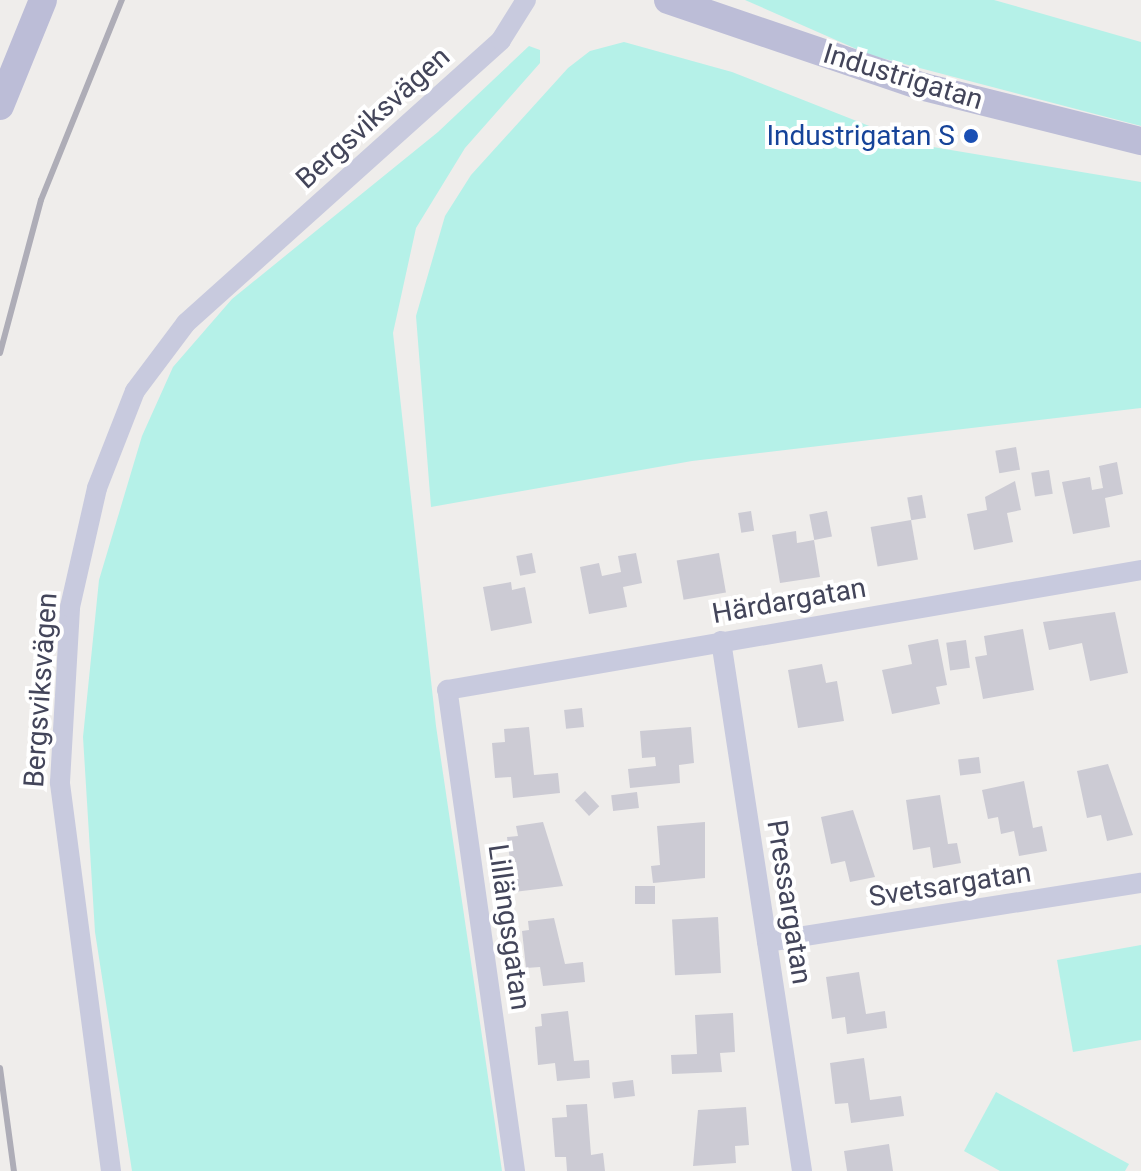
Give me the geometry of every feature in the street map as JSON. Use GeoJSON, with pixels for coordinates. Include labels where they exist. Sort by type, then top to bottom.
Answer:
{"type":"FeatureCollection","features":[{"type":"Feature","properties":{"kind":"street"},"geometry":{"type":"LineString","coordinates":[[0,106],[43,0]]}},
{"type":"Feature","properties":{"kind":"street","name":"Bergsviksvägen"},"geometry":{"type":"LineString","coordinates":[[111,1171],[60,782],[70,607],[97,488],[135,391],[186,323],[501,40],[526,0]]}},
{"type":"Feature","properties":{"kind":"street","name":"Industrigatan"},"geometry":{"type":"LineString","coordinates":[[668,0],[924,87],[1141,141]]}},
{"type":"Feature","properties":{"kind":"street","name":"Härdargatan"},"geometry":{"type":"LineString","coordinates":[[447,690],[1141,570]]}},
{"type":"Feature","properties":{"kind":"street","name":"Pressargatan"},"geometry":{"type":"LineString","coordinates":[[721,641],[802,1171]]}},
{"type":"Feature","properties":{"kind":"street","name":"Lillängsgatan"},"geometry":{"type":"LineString","coordinates":[[447,690],[515,1171]]}},
{"type":"Feature","properties":{"kind":"street","name":"Svetsargatan"},"geometry":{"type":"LineString","coordinates":[[767,942],[1141,883]]}},
{"type":"Feature","properties":{"kind":"shaded area"},"geometry":{"type":"Polygon","coordinates":[[[745,0],[994,0],[1141,42],[1141,126],[870,55],[745,0]]]}},
{"type":"Feature","properties":{"kind":"shaded area"},"geometry":{"type":"Polygon","coordinates":[[[624,42],[732,72],[915,144],[1141,182],[1141,408],[692,461],[431,507],[416,316],[445,216],[471,175],[568,68],[590,51],[624,42]]]}},
{"type":"Feature","properties":{"kind":"shaded area"},"geometry":{"type":"Polygon","coordinates":[[[529,46],[540,50],[540,63],[465,148],[416,228],[393,333],[436,726],[502,1171],[132,1171],[95,932],[83,737],[99,580],[142,436],[173,367],[232,299],[438,132],[529,46]]]}},
{"type":"Feature","properties":{"kind":"shaded area"},"geometry":{"type":"Polygon","coordinates":[[[1141,945],[1141,1040],[1073,1052],[1057,960],[1141,945]]]}},
{"type":"Feature","properties":{"kind":"shaded area"},"geometry":{"type":"Polygon","coordinates":[[[996,1092],[1129,1164],[1125,1171],[1000,1171],[964,1151],[996,1092]]]}},
{"type":"Feature","properties":{"kind":"building"},"geometry":{"type":"Polygon","coordinates":[[[1016,447],[1020,470],[999,473],[995,451],[1016,447]]]}},
{"type":"Feature","properties":{"kind":"building"},"geometry":{"type":"Polygon","coordinates":[[[1117,462],[1123,494],[1105,498],[1110,527],[1073,534],[1062,482],[1090,477],[1092,490],[1103,488],[1099,466],[1117,462]]]}},
{"type":"Feature","properties":{"kind":"building"},"geometry":{"type":"Polygon","coordinates":[[[1049,470],[1053,494],[1035,497],[1031,473],[1049,470]]]}},
{"type":"Feature","properties":{"kind":"building"},"geometry":{"type":"Polygon","coordinates":[[[1015,481],[1021,510],[1007,513],[1013,542],[974,550],[967,514],[987,510],[985,497],[1015,481]]]}},
{"type":"Feature","properties":{"kind":"building"},"geometry":{"type":"Polygon","coordinates":[[[922,495],[926,518],[911,520],[907,498],[922,495]]]}},
{"type":"Feature","properties":{"kind":"building"},"geometry":{"type":"Polygon","coordinates":[[[751,511],[754,531],[741,533],[738,513],[751,511]]]}},
{"type":"Feature","properties":{"kind":"building"},"geometry":{"type":"Polygon","coordinates":[[[827,511],[832,537],[814,540],[809,514],[827,511]]]}},
{"type":"Feature","properties":{"kind":"building"},"geometry":{"type":"Polygon","coordinates":[[[911,520],[918,559],[878,567],[871,527],[911,520]]]}},
{"type":"Feature","properties":{"kind":"building"},"geometry":{"type":"Polygon","coordinates":[[[796,531],[797,543],[814,540],[820,577],[780,583],[772,535],[796,531]]]}},
{"type":"Feature","properties":{"kind":"building"},"geometry":{"type":"Polygon","coordinates":[[[532,553],[536,573],[520,576],[516,556],[532,553]]]}},
{"type":"Feature","properties":{"kind":"building"},"geometry":{"type":"Polygon","coordinates":[[[636,553],[642,583],[623,587],[627,607],[589,614],[580,567],[599,563],[602,576],[621,572],[618,556],[636,553]]]}},
{"type":"Feature","properties":{"kind":"building"},"geometry":{"type":"Polygon","coordinates":[[[719,553],[726,592],[684,600],[677,560],[719,553]]]}},
{"type":"Feature","properties":{"kind":"building"},"geometry":{"type":"Polygon","coordinates":[[[511,582],[512,590],[525,587],[532,623],[491,631],[483,587],[511,582]]]}},
{"type":"Feature","properties":{"kind":"building"},"geometry":{"type":"Polygon","coordinates":[[[1115,612],[1128,673],[1090,681],[1082,643],[1049,650],[1043,622],[1115,612]]]}},
{"type":"Feature","properties":{"kind":"building"},"geometry":{"type":"Polygon","coordinates":[[[1023,629],[1034,690],[983,699],[975,657],[987,655],[984,636],[1023,629]]]}},
{"type":"Feature","properties":{"kind":"building"},"geometry":{"type":"Polygon","coordinates":[[[938,639],[947,685],[936,687],[940,704],[892,714],[882,670],[912,664],[908,645],[938,639]]]}},
{"type":"Feature","properties":{"kind":"building"},"geometry":{"type":"Polygon","coordinates":[[[966,640],[970,668],[950,671],[946,643],[966,640]]]}},
{"type":"Feature","properties":{"kind":"building"},"geometry":{"type":"Polygon","coordinates":[[[822,664],[826,683],[837,681],[844,721],[798,728],[788,670],[822,664]]]}},
{"type":"Feature","properties":{"kind":"building"},"geometry":{"type":"Polygon","coordinates":[[[582,708],[584,727],[566,729],[564,710],[582,708]]]}},
{"type":"Feature","properties":{"kind":"building"},"geometry":{"type":"Polygon","coordinates":[[[529,727],[534,775],[558,773],[560,793],[513,798],[511,777],[495,778],[492,743],[505,742],[504,729],[529,727]]]}},
{"type":"Feature","properties":{"kind":"building"},"geometry":{"type":"Polygon","coordinates":[[[691,727],[694,763],[679,765],[680,783],[630,788],[628,769],[656,766],[655,757],[642,758],[640,731],[691,727]]]}},
{"type":"Feature","properties":{"kind":"building"},"geometry":{"type":"Polygon","coordinates":[[[979,757],[981,773],[960,775],[958,760],[979,757]]]}},
{"type":"Feature","properties":{"kind":"building"},"geometry":{"type":"Polygon","coordinates":[[[1108,764],[1133,835],[1107,841],[1101,815],[1087,818],[1077,771],[1108,764]]]}},
{"type":"Feature","properties":{"kind":"building"},"geometry":{"type":"Polygon","coordinates":[[[1024,781],[1033,828],[1042,826],[1047,851],[1019,856],[1014,831],[1001,834],[998,817],[988,819],[982,790],[1024,781]]]}},
{"type":"Feature","properties":{"kind":"building"},"geometry":{"type":"Polygon","coordinates":[[[585,791],[599,806],[589,816],[575,801],[585,791]]]}},
{"type":"Feature","properties":{"kind":"building"},"geometry":{"type":"Polygon","coordinates":[[[637,792],[639,808],[613,811],[611,795],[637,792]]]}},
{"type":"Feature","properties":{"kind":"building"},"geometry":{"type":"Polygon","coordinates":[[[940,795],[948,844],[957,843],[961,863],[933,868],[930,847],[913,850],[906,800],[940,795]]]}},
{"type":"Feature","properties":{"kind":"building"},"geometry":{"type":"Polygon","coordinates":[[[853,810],[875,877],[850,882],[845,861],[831,864],[821,817],[853,810]]]}},
{"type":"Feature","properties":{"kind":"building"},"geometry":{"type":"Polygon","coordinates":[[[543,822],[563,886],[514,892],[507,837],[518,836],[516,826],[543,822]]]}},
{"type":"Feature","properties":{"kind":"building"},"geometry":{"type":"Polygon","coordinates":[[[705,822],[705,878],[653,883],[651,866],[660,865],[657,826],[705,822]]]}},
{"type":"Feature","properties":{"kind":"building"},"geometry":{"type":"Polygon","coordinates":[[[635,886],[655,886],[655,904],[635,904],[635,886]]]}},
{"type":"Feature","properties":{"kind":"building"},"geometry":{"type":"Polygon","coordinates":[[[718,917],[721,973],[675,975],[672,919],[718,917]]]}},
{"type":"Feature","properties":{"kind":"building"},"geometry":{"type":"Polygon","coordinates":[[[554,918],[565,964],[583,962],[585,982],[543,986],[540,967],[526,968],[522,931],[529,930],[528,921],[554,918]]]}},
{"type":"Feature","properties":{"kind":"building"},"geometry":{"type":"Polygon","coordinates":[[[859,972],[866,1014],[885,1011],[887,1028],[847,1034],[845,1017],[832,1019],[826,977],[859,972]]]}},
{"type":"Feature","properties":{"kind":"building"},"geometry":{"type":"Polygon","coordinates":[[[568,1011],[574,1061],[589,1060],[590,1078],[557,1081],[555,1063],[538,1065],[535,1027],[542,1026],[541,1014],[568,1011]]]}},
{"type":"Feature","properties":{"kind":"building"},"geometry":{"type":"Polygon","coordinates":[[[733,1013],[735,1052],[720,1053],[722,1072],[672,1074],[671,1055],[697,1054],[695,1015],[733,1013]]]}},
{"type":"Feature","properties":{"kind":"building"},"geometry":{"type":"Polygon","coordinates":[[[864,1058],[870,1100],[901,1096],[904,1116],[851,1123],[848,1103],[835,1104],[830,1063],[864,1058]]]}},
{"type":"Feature","properties":{"kind":"building"},"geometry":{"type":"Polygon","coordinates":[[[633,1080],[635,1096],[614,1098],[612,1083],[633,1080]]]}},
{"type":"Feature","properties":{"kind":"building"},"geometry":{"type":"Polygon","coordinates":[[[587,1104],[591,1155],[603,1153],[605,1171],[567,1171],[566,1157],[555,1157],[552,1118],[567,1117],[566,1105],[587,1104]]]}},
{"type":"Feature","properties":{"kind":"building"},"geometry":{"type":"Polygon","coordinates":[[[746,1107],[749,1145],[735,1146],[736,1163],[693,1166],[698,1110],[746,1107]]]}},
{"type":"Feature","properties":{"kind":"building"},"geometry":{"type":"Polygon","coordinates":[[[889,1144],[893,1171],[847,1171],[844,1151],[889,1144]]]}},
{"type":"Feature","properties":{"kind":"railway"},"geometry":{"type":"LineString","coordinates":[[0,353],[41,200],[122,0]]}},
{"type":"Feature","properties":{"kind":"railway"},"geometry":{"type":"LineString","coordinates":[[0,1068],[14,1171]]}},
{"type":"Feature","properties":{"kind":"place","name":"Industrigatan S"},"geometry":{"type":"Point","coordinates":[971,136]}}]}
